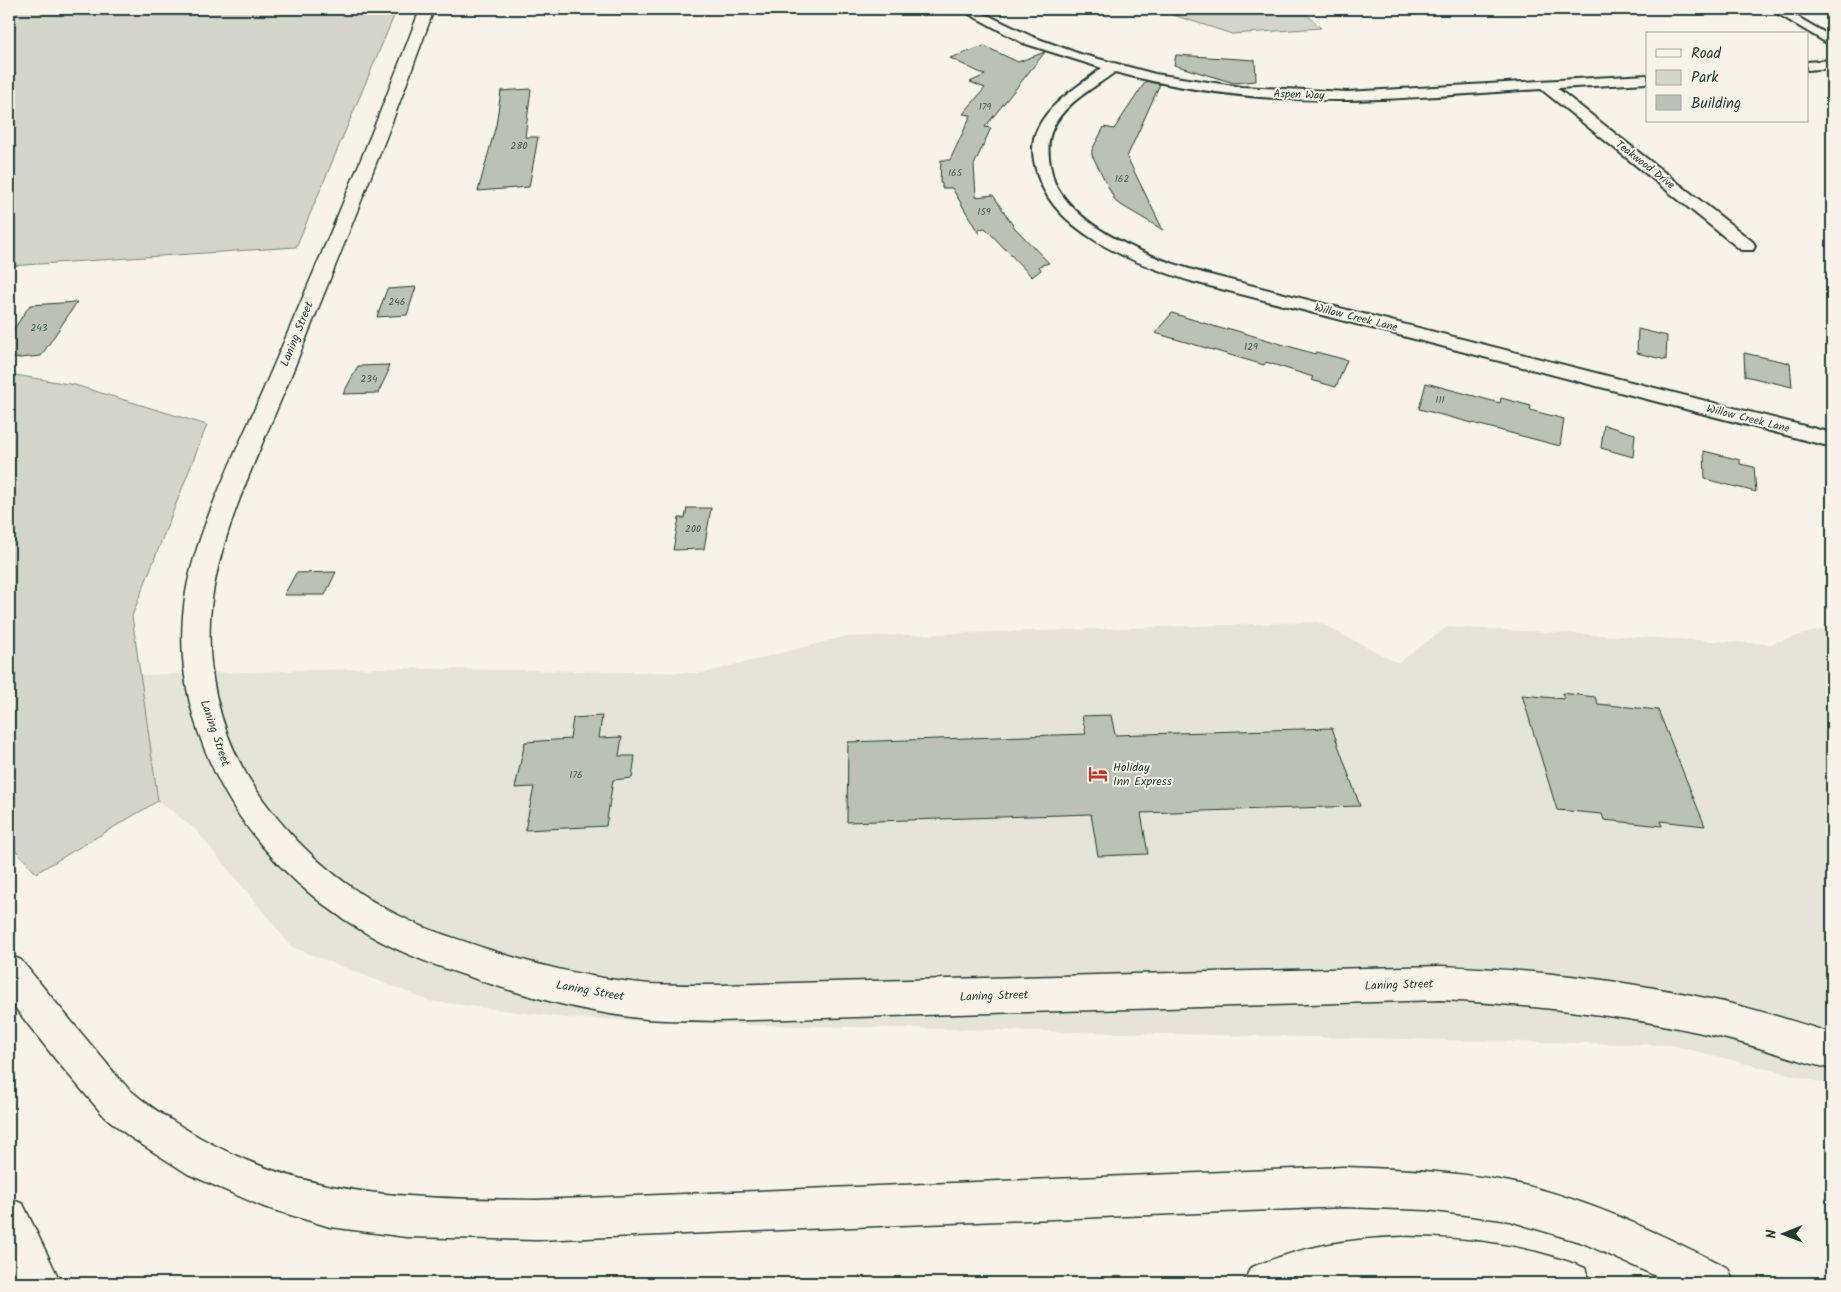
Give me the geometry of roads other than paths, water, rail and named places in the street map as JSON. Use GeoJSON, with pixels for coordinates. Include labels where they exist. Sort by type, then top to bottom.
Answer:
{"type":"FeatureCollection","features":[{"type":"Feature","properties":{"kind":"main road","name":"Laning Street"},"geometry":{"type":"LineString","coordinates":[[427,9],[397,93],[229,498],[200,588],[195,632],[198,678],[209,723],[226,768],[251,809],[285,851],[328,890],[385,926],[444,951],[490,967],[579,990],[649,1001],[718,1003],[1441,983],[1525,987],[1624,1000],[1710,1017],[1832,1051]]}},
{"type":"Feature","properties":{"kind":"main road"},"geometry":{"type":"LineString","coordinates":[[9,972],[80,1061],[116,1102],[163,1138],[232,1174],[292,1197],[362,1213],[439,1219],[536,1220],[1344,1187],[1418,1189],[1491,1198],[1562,1215],[1645,1247],[1713,1283]]}},
{"type":"Feature","properties":{"kind":"main road"},"geometry":{"type":"LineString","coordinates":[[9,1218],[40,1283]]}},
{"type":"Feature","properties":{"kind":"main road"},"geometry":{"type":"LineString","coordinates":[[1265,1283],[1304,1269],[1368,1259],[1433,1257],[1501,1265],[1570,1283]]}},
{"type":"Feature","properties":{"kind":"street","name":"Aspen Way"},"geometry":{"type":"LineString","coordinates":[[966,9],[1028,40],[1111,68],[1206,87],[1347,96],[1646,79]]}},
{"type":"Feature","properties":{"kind":"street"},"geometry":{"type":"LineString","coordinates":[[1776,9],[1832,42]]}},
{"type":"Feature","properties":{"kind":"street"},"geometry":{"type":"LineString","coordinates":[[1808,66],[1832,64]]}},
{"type":"Feature","properties":{"kind":"street","name":"Willow Creek Lane"},"geometry":{"type":"LineString","coordinates":[[1111,68],[1054,115],[1045,129],[1041,154],[1048,186],[1057,199],[1089,227],[1126,250],[1159,265],[1200,278],[1832,440]]}},
{"type":"Feature","properties":{"kind":"street","name":"Teakwood Drive"},"geometry":{"type":"LineString","coordinates":[[1543,84],[1747,246]]}},
{"type":"Feature","properties":{"kind":"place","name":"Holiday Inn Express"},"geometry":{"type":"Point","coordinates":[1098,774]}}]}
